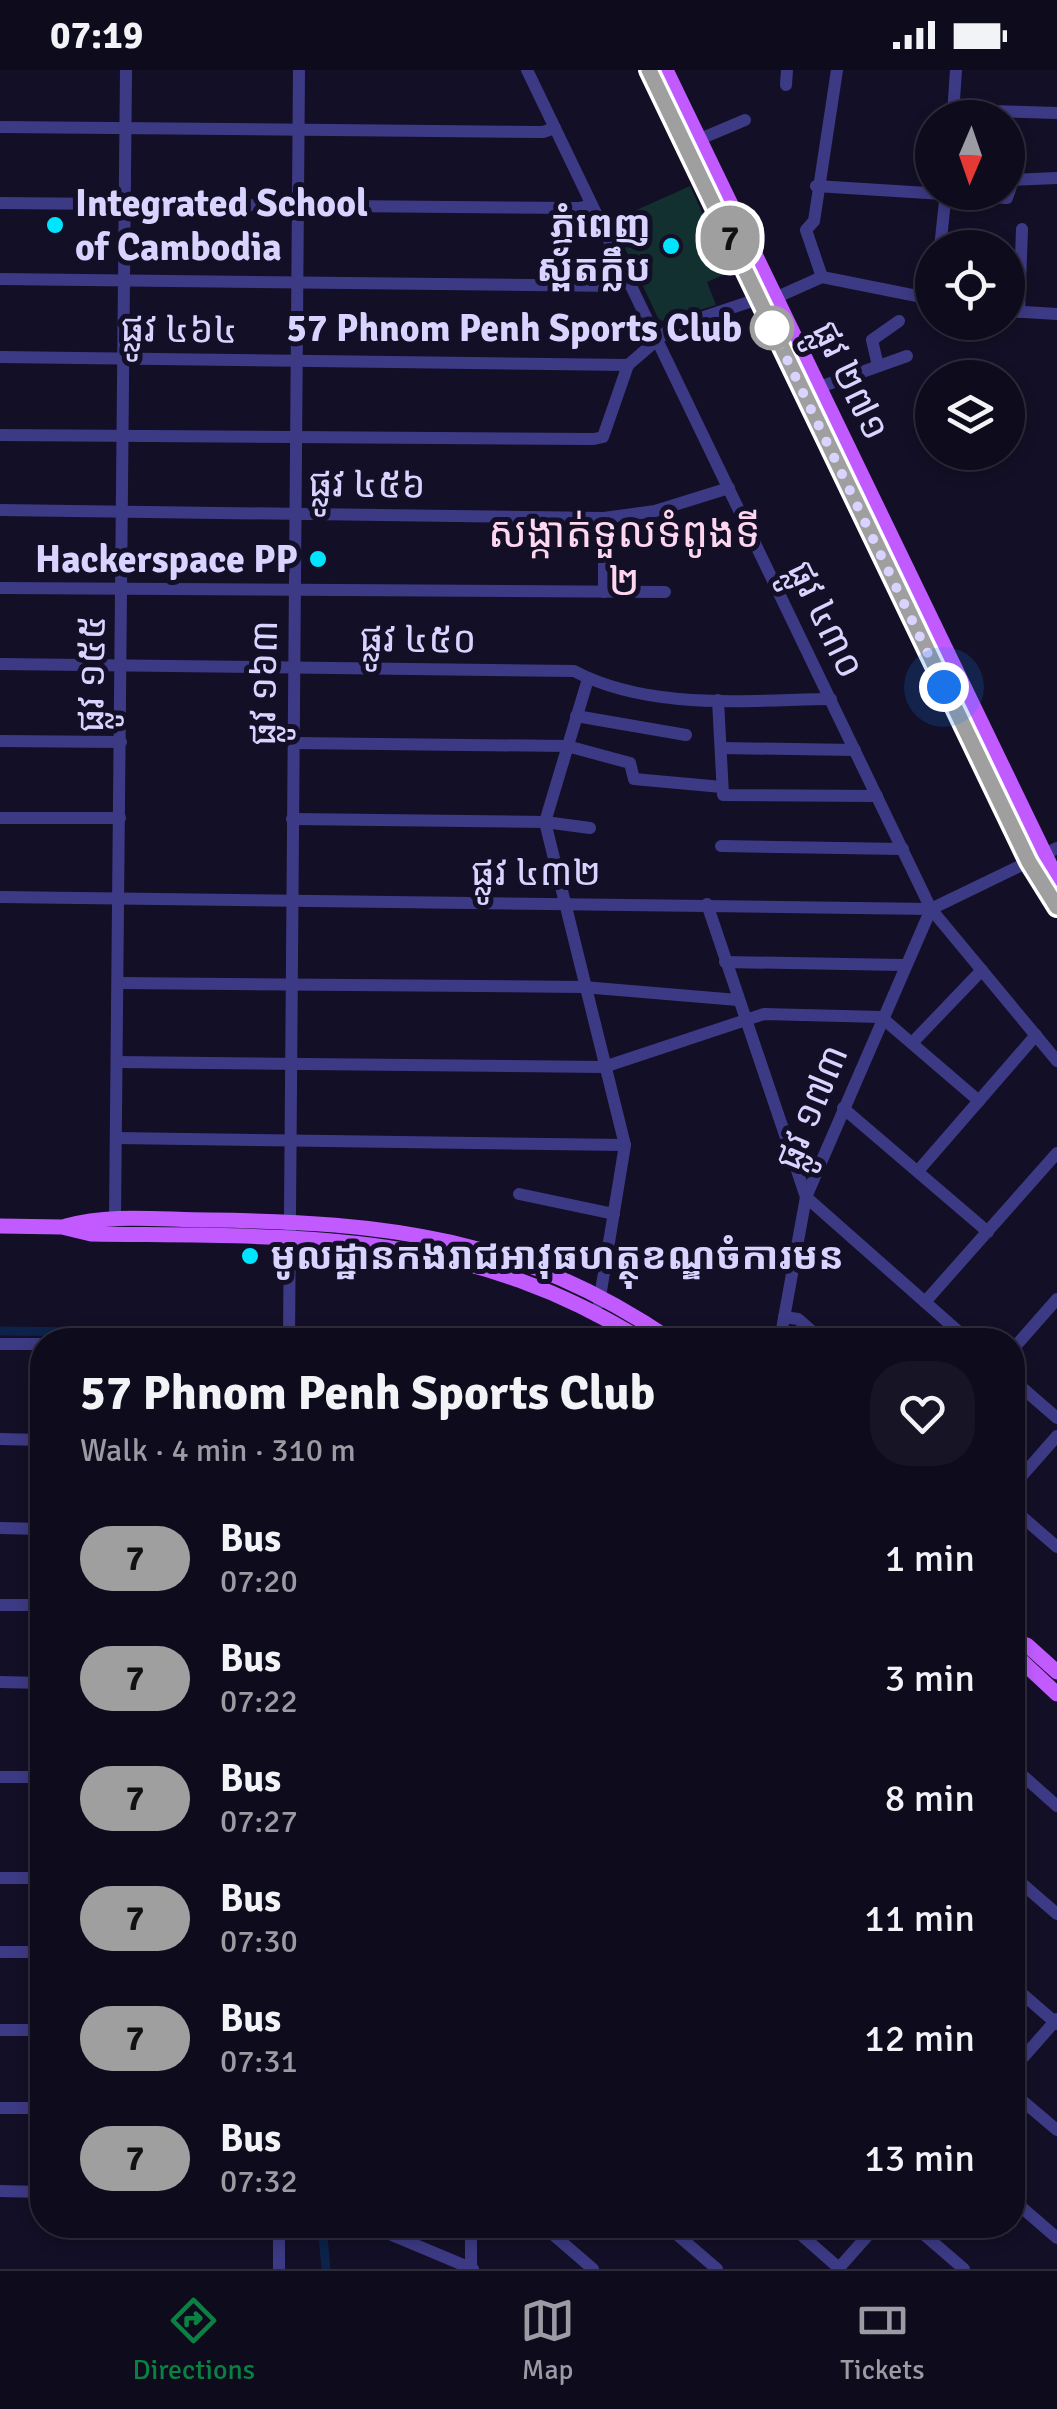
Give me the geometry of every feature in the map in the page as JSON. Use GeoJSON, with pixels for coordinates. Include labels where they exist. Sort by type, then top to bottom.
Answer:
{"type":"FeatureCollection","features":[{"type":"Feature","properties":{"kind":"main road","name":"ផ្លូវ ២៧១"},"geometry":{"type":"LineString","coordinates":[[649,70],[1057,879]]}},
{"type":"Feature","properties":{"kind":"main road","name":"ផ្លូវ ២៧១"},"geometry":{"type":"LineString","coordinates":[[666,70],[700,139],[767,299]]}},
{"type":"Feature","properties":{"kind":"main road","name":"ផ្លូវ ២៧១"},"geometry":{"type":"LineString","coordinates":[[1043,855],[1057,906]]}},
{"type":"Feature","properties":{"kind":"main road"},"geometry":{"type":"LineString","coordinates":[[0,1226],[62,1226],[114,1219],[396,1237],[598,1305],[646,1328]]}},
{"type":"Feature","properties":{"kind":"main road"},"geometry":{"type":"LineString","coordinates":[[62,1226],[91,1234],[290,1229]]}},
{"type":"Feature","properties":{"kind":"main road"},"geometry":{"type":"LineString","coordinates":[[598,1305],[627,1328]]}},
{"type":"Feature","properties":{"kind":"main road"},"geometry":{"type":"LineString","coordinates":[[1025,1644],[1057,1672]]}},
{"type":"Feature","properties":{"kind":"main road"},"geometry":{"type":"LineString","coordinates":[[1025,1664],[1057,1694]]}},
{"type":"Feature","properties":{"kind":"street","name":"ផ្លូវ ១៥៥"},"geometry":{"type":"LineString","coordinates":[[114,1219],[126,70]]}},
{"type":"Feature","properties":{"kind":"street","name":"ផ្លូវ ១៦៣"},"geometry":{"type":"LineString","coordinates":[[289,1328],[300,70]]}},
{"type":"Feature","properties":{"kind":"street","name":"ផ្លូវ ៤៣០"},"geometry":{"type":"LineString","coordinates":[[527,70],[932,909],[1057,1060]]}},
{"type":"Feature","properties":{"kind":"street"},"geometry":{"type":"LineString","coordinates":[[786,70],[786,85]]}},
{"type":"Feature","properties":{"kind":"street"},"geometry":{"type":"LineString","coordinates":[[822,277],[806,232],[814,221],[816,186],[836,70]]}},
{"type":"Feature","properties":{"kind":"street"},"geometry":{"type":"LineString","coordinates":[[954,100],[956,70]]}},
{"type":"Feature","properties":{"kind":"street"},"geometry":{"type":"LineString","coordinates":[[1025,113],[1057,113]]}},
{"type":"Feature","properties":{"kind":"street"},"geometry":{"type":"LineString","coordinates":[[700,139],[745,120]]}},
{"type":"Feature","properties":{"kind":"street"},"geometry":{"type":"LineString","coordinates":[[0,127],[542,132],[555,128]]}},
{"type":"Feature","properties":{"kind":"street"},"geometry":{"type":"LineString","coordinates":[[1025,179],[1057,178]]}},
{"type":"Feature","properties":{"kind":"street"},"geometry":{"type":"LineString","coordinates":[[816,186],[915,192]]}},
{"type":"Feature","properties":{"kind":"street"},"geometry":{"type":"LineString","coordinates":[[0,204],[298,208],[592,205]]}},
{"type":"Feature","properties":{"kind":"street"},"geometry":{"type":"LineString","coordinates":[[0,435],[603,438],[628,365],[671,328],[767,299],[822,277],[915,296]]}},
{"type":"Feature","properties":{"kind":"street"},"geometry":{"type":"LineString","coordinates":[[0,278],[617,286],[630,281]]}},
{"type":"Feature","properties":{"kind":"street"},"geometry":{"type":"LineString","coordinates":[[1025,312],[1057,314]]}},
{"type":"Feature","properties":{"kind":"street"},"geometry":{"type":"LineString","coordinates":[[878,366],[872,340],[899,322]]}},
{"type":"Feature","properties":{"kind":"street"},"geometry":{"type":"LineString","coordinates":[[811,391],[906,356]]}},
{"type":"Feature","properties":{"kind":"street","name":"ផ្លូវ ៤៦៤"},"geometry":{"type":"LineString","coordinates":[[0,357],[628,365]]}},
{"type":"Feature","properties":{"kind":"street","name":"ផ្លូវ ៤៥៦"},"geometry":{"type":"LineString","coordinates":[[0,510],[604,518],[655,511],[730,488]]}},
{"type":"Feature","properties":{"kind":"street"},"geometry":{"type":"LineString","coordinates":[[604,518],[604,592]]}},
{"type":"Feature","properties":{"kind":"street"},"geometry":{"type":"LineString","coordinates":[[0,588],[664,592]]}},
{"type":"Feature","properties":{"kind":"street","name":"ផ្លូវ ៤៥០"},"geometry":{"type":"LineString","coordinates":[[0,664],[574,671],[658,695],[718,700],[831,699]]}},
{"type":"Feature","properties":{"kind":"street"},"geometry":{"type":"LineString","coordinates":[[588,678],[545,822],[583,988],[625,1145],[598,1305]]}},
{"type":"Feature","properties":{"kind":"street"},"geometry":{"type":"LineString","coordinates":[[718,700],[722,791]]}},
{"type":"Feature","properties":{"kind":"street"},"geometry":{"type":"LineString","coordinates":[[576,716],[686,735]]}},
{"type":"Feature","properties":{"kind":"street"},"geometry":{"type":"LineString","coordinates":[[0,741],[121,742]]}},
{"type":"Feature","properties":{"kind":"street"},"geometry":{"type":"LineString","coordinates":[[292,742],[567,746],[630,763],[634,779],[722,791],[878,796]]}},
{"type":"Feature","properties":{"kind":"street"},"geometry":{"type":"LineString","coordinates":[[721,748],[855,750]]}},
{"type":"Feature","properties":{"kind":"street"},"geometry":{"type":"LineString","coordinates":[[0,818],[120,818]]}},
{"type":"Feature","properties":{"kind":"street"},"geometry":{"type":"LineString","coordinates":[[292,819],[545,822],[590,828]]}},
{"type":"Feature","properties":{"kind":"street"},"geometry":{"type":"LineString","coordinates":[[722,846],[903,849]]}},
{"type":"Feature","properties":{"kind":"street","name":"ផ្លូវ ៤៣២"},"geometry":{"type":"LineString","coordinates":[[0,897],[932,909],[1043,855]]}},
{"type":"Feature","properties":{"kind":"street"},"geometry":{"type":"LineString","coordinates":[[707,904],[806,1197],[954,1328]]}},
{"type":"Feature","properties":{"kind":"street","name":"ផ្លូវ ១៧៣"},"geometry":{"type":"LineString","coordinates":[[782,1328],[806,1197],[903,966],[932,909]]}},
{"type":"Feature","properties":{"kind":"street"},"geometry":{"type":"LineString","coordinates":[[726,962],[903,966]]}},
{"type":"Feature","properties":{"kind":"street"},"geometry":{"type":"LineString","coordinates":[[913,1042],[982,970]]}},
{"type":"Feature","properties":{"kind":"street"},"geometry":{"type":"LineString","coordinates":[[118,983],[583,988],[738,1000]]}},
{"type":"Feature","properties":{"kind":"street"},"geometry":{"type":"LineString","coordinates":[[116,1062],[604,1067],[764,1014],[881,1017],[979,1101]]}},
{"type":"Feature","properties":{"kind":"street"},"geometry":{"type":"LineString","coordinates":[[918,1171],[1036,1035]]}},
{"type":"Feature","properties":{"kind":"street"},"geometry":{"type":"LineString","coordinates":[[843,1108],[988,1232]]}},
{"type":"Feature","properties":{"kind":"street"},"geometry":{"type":"LineString","coordinates":[[116,1138],[625,1145]]}},
{"type":"Feature","properties":{"kind":"street"},"geometry":{"type":"LineString","coordinates":[[925,1302],[1057,1154]]}},
{"type":"Feature","properties":{"kind":"street"},"geometry":{"type":"LineString","coordinates":[[519,1194],[614,1214]]}},
{"type":"Feature","properties":{"kind":"street"},"geometry":{"type":"LineString","coordinates":[[1025,1335],[1057,1299]]}},
{"type":"Feature","properties":{"kind":"street"},"geometry":{"type":"LineString","coordinates":[[784,1317],[798,1319],[808,1328]]}},
{"type":"Feature","properties":{"kind":"street"},"geometry":{"type":"LineString","coordinates":[[0,1344],[30,1344]]}},
{"type":"Feature","properties":{"kind":"street"},"geometry":{"type":"LineString","coordinates":[[1025,1390],[1057,1418]]}},
{"type":"Feature","properties":{"kind":"street"},"geometry":{"type":"LineString","coordinates":[[1025,1472],[1057,1436]]}},
{"type":"Feature","properties":{"kind":"street"},"geometry":{"type":"LineString","coordinates":[[0,1439],[30,1440]]}},
{"type":"Feature","properties":{"kind":"street"},"geometry":{"type":"LineString","coordinates":[[1025,1519],[1057,1546]]}},
{"type":"Feature","properties":{"kind":"street"},"geometry":{"type":"LineString","coordinates":[[0,1528],[30,1529]]}},
{"type":"Feature","properties":{"kind":"street"},"geometry":{"type":"LineString","coordinates":[[0,1605],[30,1605]]}},
{"type":"Feature","properties":{"kind":"street"},"geometry":{"type":"LineString","coordinates":[[0,1682],[30,1683]]}},
{"type":"Feature","properties":{"kind":"street"},"geometry":{"type":"LineString","coordinates":[[0,1777],[30,1777]]}},
{"type":"Feature","properties":{"kind":"street"},"geometry":{"type":"LineString","coordinates":[[1025,1778],[1057,1806]]}},
{"type":"Feature","properties":{"kind":"street"},"geometry":{"type":"LineString","coordinates":[[0,1878],[30,1878]]}},
{"type":"Feature","properties":{"kind":"street"},"geometry":{"type":"LineString","coordinates":[[1025,1886],[1057,1914]]}},
{"type":"Feature","properties":{"kind":"street"},"geometry":{"type":"LineString","coordinates":[[0,1952],[30,1952]]}},
{"type":"Feature","properties":{"kind":"street"},"geometry":{"type":"LineString","coordinates":[[1025,1996],[1056,2022],[1025,2056]]}},
{"type":"Feature","properties":{"kind":"street"},"geometry":{"type":"LineString","coordinates":[[0,2030],[30,2030]]}},
{"type":"Feature","properties":{"kind":"street"},"geometry":{"type":"LineString","coordinates":[[1025,2103],[1057,2130]]}},
{"type":"Feature","properties":{"kind":"street"},"geometry":{"type":"LineString","coordinates":[[0,2108],[30,2108]]}},
{"type":"Feature","properties":{"kind":"street"},"geometry":{"type":"LineString","coordinates":[[0,2191],[30,2192]]}},
{"type":"Feature","properties":{"kind":"street"},"geometry":{"type":"LineString","coordinates":[[1025,2210],[1057,2238]]}},
{"type":"Feature","properties":{"kind":"street"},"geometry":{"type":"LineString","coordinates":[[279,2238],[279,2269]]}},
{"type":"Feature","properties":{"kind":"street"},"geometry":{"type":"LineString","coordinates":[[399,2238],[472,2268],[471,2238]]}},
{"type":"Feature","properties":{"kind":"street"},"geometry":{"type":"LineString","coordinates":[[557,2238],[593,2269]]}},
{"type":"Feature","properties":{"kind":"street"},"geometry":{"type":"LineString","coordinates":[[681,2238],[717,2269]]}},
{"type":"Feature","properties":{"kind":"street"},"geometry":{"type":"LineString","coordinates":[[804,2238],[839,2269],[866,2238]]}},
{"type":"Feature","properties":{"kind":"street"},"geometry":{"type":"LineString","coordinates":[[928,2238],[964,2269]]}},
{"type":"Feature","properties":{"kind":"green space","name":"ភ្នំពេញ ស្ព័តក្លឹប"},"geometry":{"type":"Polygon","coordinates":[[[690,186],[730,272],[707,282],[716,305],[659,320],[612,221],[690,186]]]}},
{"type":"Feature","properties":{"kind":"waterway"},"geometry":{"type":"LineString","coordinates":[[0,1331],[30,1331]]}},
{"type":"Feature","properties":{"kind":"waterway"},"geometry":{"type":"LineString","coordinates":[[323,2238],[326,2269]]}},
{"type":"Feature","properties":{"kind":"bus line","name":"7"},"geometry":{"type":"LineString","coordinates":[[649,70],[1029,862],[1057,907]]}},
{"type":"Feature","properties":{"kind":"place","name":"Integrated School of Cambodia"},"geometry":{"type":"Point","coordinates":[55,225]}},
{"type":"Feature","properties":{"kind":"place","name":"ភ្នំពេញ ស្ព័តក្លឹប"},"geometry":{"type":"Point","coordinates":[671,246]}},
{"type":"Feature","properties":{"kind":"place","name":"57 Phnom Penh Sports Club"},"geometry":{"type":"Point","coordinates":[772,328]}},
{"type":"Feature","properties":{"kind":"place","name":"Hackerspace PP"},"geometry":{"type":"Point","coordinates":[318,559]}},
{"type":"Feature","properties":{"kind":"place","name":"មូលដ្ឋានកងរាជអាវុធហត្ថុខណ្ឌចំការមន"},"geometry":{"type":"Point","coordinates":[250,1256]}},
{"type":"Feature","properties":{"kind":"district","name":"សង្កាត់ទួលទំពូងទី ២"},"geometry":{"type":"Point","coordinates":[624,556]}},
{"type":"Feature","properties":{"kind":"route"},"geometry":{"type":"LineString","coordinates":[[772,328],[944,687]]}}]}
